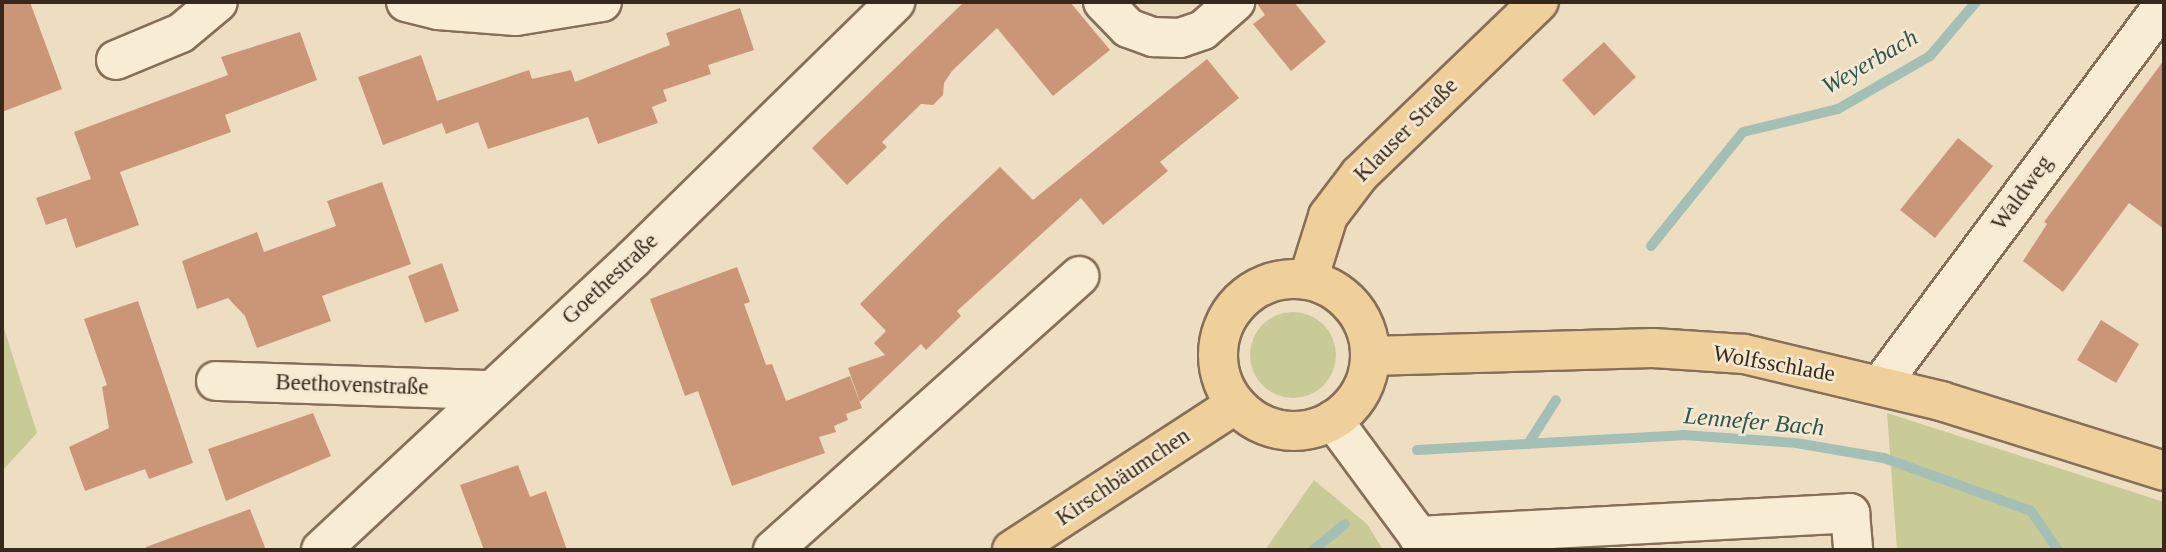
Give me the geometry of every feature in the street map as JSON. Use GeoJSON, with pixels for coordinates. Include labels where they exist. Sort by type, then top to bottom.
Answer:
{"type":"FeatureCollection","features":[{"type":"Feature","properties":{"kind":"main road","name":"Klauser Straße"},"geometry":{"type":"LineString","coordinates":[[1308,280],[1328,216],[1360,174],[1539,2]]}},
{"type":"Feature","properties":{"kind":"main road"},"geometry":{"type":"LineString","coordinates":[[1308,280],[1332,290],[1353,307],[1366,330],[1370,356],[1360,393],[1333,420],[1308,430],[1281,430],[1256,421],[1236,404],[1223,384],[1218,362],[1219,339],[1228,317],[1262,286],[1308,280]]}},
{"type":"Feature","properties":{"kind":"main road","name":"Wolfsschlade"},"geometry":{"type":"LineString","coordinates":[[1370,356],[1653,348],[1744,354],[1881,384],[2164,471]]}},
{"type":"Feature","properties":{"kind":"main road","name":"Kirschbäumchen"},"geometry":{"type":"LineString","coordinates":[[1012,550],[1236,404]]}},
{"type":"Feature","properties":{"kind":"street"},"geometry":{"type":"LineString","coordinates":[[116,60],[181,33],[218,2]]}},
{"type":"Feature","properties":{"kind":"street"},"geometry":{"type":"LineString","coordinates":[[406,2],[438,10],[516,16],[602,2]]}},
{"type":"Feature","properties":{"kind":"street","name":"Goethestraße"},"geometry":{"type":"LineString","coordinates":[[321,550],[489,390],[633,259],[895,2]]}},
{"type":"Feature","properties":{"kind":"street"},"geometry":{"type":"LineString","coordinates":[[1103,2],[1128,27],[1153,37],[1180,38],[1203,30],[1235,2]]}},
{"type":"Feature","properties":{"kind":"street","name":"Waldweg"},"geometry":{"type":"LineString","coordinates":[[1881,384],[2164,4]]}},
{"type":"Feature","properties":{"kind":"street"},"geometry":{"type":"LineString","coordinates":[[773,550],[1079,276]]}},
{"type":"Feature","properties":{"kind":"street","name":"Beethovenstraße"},"geometry":{"type":"LineString","coordinates":[[216,381],[489,390]]}},
{"type":"Feature","properties":{"kind":"street"},"geometry":{"type":"LineString","coordinates":[[1333,420],[1424,543],[1850,513],[1853,550]]}},
{"type":"Feature","properties":{"kind":"green space"},"geometry":{"type":"Polygon","coordinates":[[[1293,312],[1309,316],[1323,325],[1332,339],[1336,355],[1332,371],[1323,385],[1309,394],[1293,398],[1277,394],[1263,385],[1254,371],[1250,355],[1254,339],[1263,325],[1277,316],[1293,312]]]}},
{"type":"Feature","properties":{"kind":"green space"},"geometry":{"type":"Polygon","coordinates":[[[2,322],[37,433],[2,471],[2,322]]]}},
{"type":"Feature","properties":{"kind":"green space"},"geometry":{"type":"Polygon","coordinates":[[[1887,413],[2164,502],[2164,550],[1897,550],[1887,413]]]}},
{"type":"Feature","properties":{"kind":"green space"},"geometry":{"type":"Polygon","coordinates":[[[1314,480],[1367,524],[1383,550],[1265,550],[1314,480]]]}},
{"type":"Feature","properties":{"kind":"building"},"geometry":{"type":"Polygon","coordinates":[[[2,2],[30,2],[62,89],[2,112],[2,2]]]}},
{"type":"Feature","properties":{"kind":"building"},"geometry":{"type":"Polygon","coordinates":[[[964,2],[1070,2],[1110,50],[1053,96],[997,28],[952,71],[944,83],[943,95],[933,105],[921,104],[882,142],[887,147],[847,185],[812,148],[964,2]]]}},
{"type":"Feature","properties":{"kind":"building"},"geometry":{"type":"Polygon","coordinates":[[[1256,2],[1294,2],[1326,42],[1291,71],[1253,24],[1265,15],[1256,2]]]}},
{"type":"Feature","properties":{"kind":"building"},"geometry":{"type":"Polygon","coordinates":[[[740,8],[754,50],[708,65],[711,74],[663,90],[667,101],[652,107],[658,123],[598,144],[588,117],[488,149],[478,122],[446,134],[442,123],[383,145],[358,77],[421,55],[437,101],[529,70],[532,79],[571,70],[575,82],[670,45],[666,33],[740,8]]]}},
{"type":"Feature","properties":{"kind":"building"},"geometry":{"type":"Polygon","coordinates":[[[300,32],[317,80],[225,115],[231,132],[120,172],[139,225],[76,248],[66,218],[46,225],[36,198],[91,179],[74,132],[228,75],[221,57],[300,32]]]}},
{"type":"Feature","properties":{"kind":"building"},"geometry":{"type":"Polygon","coordinates":[[[1604,42],[1636,77],[1594,116],[1562,80],[1604,42]]]}},
{"type":"Feature","properties":{"kind":"building"},"geometry":{"type":"Polygon","coordinates":[[[1207,59],[1239,98],[1160,162],[1168,171],[1103,225],[1081,198],[957,311],[961,316],[926,350],[921,344],[860,402],[848,368],[885,355],[874,343],[886,331],[860,304],[942,222],[1000,167],[1033,200],[1207,59]]]}},
{"type":"Feature","properties":{"kind":"building"},"geometry":{"type":"Polygon","coordinates":[[[2164,60],[2164,229],[2129,203],[2063,292],[2023,261],[2047,224],[2044,222],[2164,60]]]}},
{"type":"Feature","properties":{"kind":"building"},"geometry":{"type":"Polygon","coordinates":[[[1958,138],[1993,166],[1935,238],[1900,210],[1958,138]]]}},
{"type":"Feature","properties":{"kind":"building"},"geometry":{"type":"Polygon","coordinates":[[[382,182],[411,264],[322,296],[331,321],[257,348],[245,316],[228,298],[197,309],[182,261],[257,232],[264,252],[336,226],[327,201],[382,182]]]}},
{"type":"Feature","properties":{"kind":"building"},"geometry":{"type":"Polygon","coordinates":[[[442,263],[459,311],[425,323],[408,276],[442,263]]]}},
{"type":"Feature","properties":{"kind":"building"},"geometry":{"type":"Polygon","coordinates":[[[737,267],[750,302],[744,304],[766,365],[772,364],[786,401],[850,376],[862,408],[846,414],[848,420],[834,426],[836,432],[819,437],[825,453],[732,486],[698,391],[685,396],[650,299],[737,267]]]}},
{"type":"Feature","properties":{"kind":"building"},"geometry":{"type":"Polygon","coordinates":[[[138,301],[193,463],[149,479],[145,469],[85,491],[69,447],[109,428],[102,387],[107,385],[84,319],[138,301]]]}},
{"type":"Feature","properties":{"kind":"building"},"geometry":{"type":"Polygon","coordinates":[[[2101,320],[2139,344],[2116,383],[2077,360],[2101,320]]]}},
{"type":"Feature","properties":{"kind":"building"},"geometry":{"type":"Polygon","coordinates":[[[313,413],[331,456],[226,501],[208,449],[313,413]]]}},
{"type":"Feature","properties":{"kind":"building"},"geometry":{"type":"Polygon","coordinates":[[[518,465],[530,497],[546,491],[567,550],[484,550],[460,485],[518,465]]]}},
{"type":"Feature","properties":{"kind":"building"},"geometry":{"type":"Polygon","coordinates":[[[250,509],[266,550],[146,550],[146,547],[250,509]]]}},
{"type":"Feature","properties":{"kind":"waterway","name":"Weyerbach"},"geometry":{"type":"LineString","coordinates":[[1651,246],[1743,132],[1838,109],[1930,56],[1976,2]]}},
{"type":"Feature","properties":{"kind":"waterway","name":"Weyerbach"},"geometry":{"type":"LineString","coordinates":[[1528,444],[1556,400]]}},
{"type":"Feature","properties":{"kind":"waterway","name":"Lennefer Bach"},"geometry":{"type":"LineString","coordinates":[[1417,450],[1683,435],[1796,443],[1884,458],[2031,511],[2058,550]]}},
{"type":"Feature","properties":{"kind":"waterway","name":"Lennefer Bach"},"geometry":{"type":"LineString","coordinates":[[1313,550],[1345,524]]}}]}
